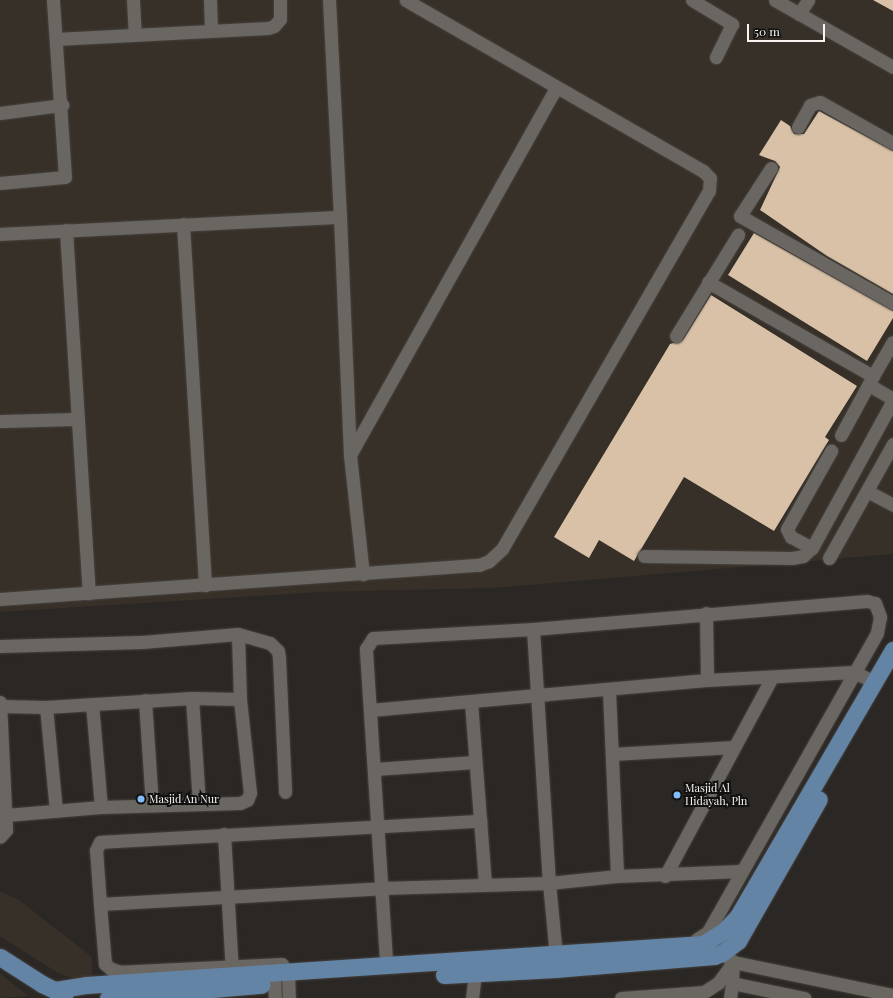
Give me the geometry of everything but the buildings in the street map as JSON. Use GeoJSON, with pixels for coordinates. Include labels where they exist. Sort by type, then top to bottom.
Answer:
{"type":"FeatureCollection","features":[{"type":"Feature","properties":{"kind":"main road"},"geometry":{"type":"LineString","coordinates":[[118,998],[281,985],[700,957],[728,957],[842,748],[893,650]]}},
{"type":"Feature","properties":{"kind":"main road"},"geometry":{"type":"LineString","coordinates":[[0,957],[55,990],[78,994],[232,970],[281,985],[556,953],[695,946],[718,936],[738,916],[842,748],[893,670]]}},
{"type":"Feature","properties":{"kind":"street"},"geometry":{"type":"LineString","coordinates":[[0,183],[65,177],[62,106],[54,0]]}},
{"type":"Feature","properties":{"kind":"street"},"geometry":{"type":"LineString","coordinates":[[133,0],[135,35]]}},
{"type":"Feature","properties":{"kind":"street"},"geometry":{"type":"LineString","coordinates":[[210,0],[211,31]]}},
{"type":"Feature","properties":{"kind":"street"},"geometry":{"type":"LineString","coordinates":[[56,39],[211,31],[274,26],[280,19],[280,0]]}},
{"type":"Feature","properties":{"kind":"street"},"geometry":{"type":"LineString","coordinates":[[329,0],[350,455],[363,574]]}},
{"type":"Feature","properties":{"kind":"street"},"geometry":{"type":"LineString","coordinates":[[0,599],[480,565],[496,556],[709,191],[710,178],[703,171],[556,88],[406,0]]}},
{"type":"Feature","properties":{"kind":"street"},"geometry":{"type":"LineString","coordinates":[[692,0],[732,24],[716,57]]}},
{"type":"Feature","properties":{"kind":"street"},"geometry":{"type":"LineString","coordinates":[[775,0],[893,67]]}},
{"type":"Feature","properties":{"kind":"street"},"geometry":{"type":"LineString","coordinates":[[799,14],[808,0]]}},
{"type":"Feature","properties":{"kind":"street"},"geometry":{"type":"LineString","coordinates":[[350,455],[556,88]]}},
{"type":"Feature","properties":{"kind":"street"},"geometry":{"type":"LineString","coordinates":[[798,127],[810,105],[820,102],[893,143]]}},
{"type":"Feature","properties":{"kind":"street"},"geometry":{"type":"LineString","coordinates":[[0,113],[62,106]]}},
{"type":"Feature","properties":{"kind":"street"},"geometry":{"type":"LineString","coordinates":[[771,168],[740,216],[893,303]]}},
{"type":"Feature","properties":{"kind":"street"},"geometry":{"type":"LineString","coordinates":[[0,234],[340,217]]}},
{"type":"Feature","properties":{"kind":"street"},"geometry":{"type":"LineString","coordinates":[[183,224],[205,585]]}},
{"type":"Feature","properties":{"kind":"street"},"geometry":{"type":"LineString","coordinates":[[66,230],[89,593]]}},
{"type":"Feature","properties":{"kind":"street"},"geometry":{"type":"LineString","coordinates":[[676,336],[738,235]]}},
{"type":"Feature","properties":{"kind":"street"},"geometry":{"type":"LineString","coordinates":[[644,556],[792,558],[803,556],[812,548],[893,399],[871,380],[708,282]]}},
{"type":"Feature","properties":{"kind":"street"},"geometry":{"type":"LineString","coordinates":[[841,435],[893,342]]}},
{"type":"Feature","properties":{"kind":"street"},"geometry":{"type":"LineString","coordinates":[[0,421],[78,419]]}},
{"type":"Feature","properties":{"kind":"street"},"geometry":{"type":"LineString","coordinates":[[830,558],[893,444]]}},
{"type":"Feature","properties":{"kind":"street"},"geometry":{"type":"LineString","coordinates":[[812,548],[791,537],[787,529],[831,451]]}},
{"type":"Feature","properties":{"kind":"street"},"geometry":{"type":"LineString","coordinates":[[867,491],[893,505]]}},
{"type":"Feature","properties":{"kind":"street"},"geometry":{"type":"LineString","coordinates":[[386,960],[377,827],[375,768],[366,649],[373,638],[533,629],[706,613],[872,601],[880,609],[879,626],[708,932],[702,938],[556,953],[386,960],[232,970],[115,971],[105,964],[96,850],[102,841],[377,827],[480,821]]}},
{"type":"Feature","properties":{"kind":"street"},"geometry":{"type":"LineString","coordinates":[[706,613],[707,680]]}},
{"type":"Feature","properties":{"kind":"street"},"geometry":{"type":"LineString","coordinates":[[533,629],[549,883],[556,953]]}},
{"type":"Feature","properties":{"kind":"street"},"geometry":{"type":"LineString","coordinates":[[0,646],[142,642],[238,634],[264,640],[278,651],[285,792]]}},
{"type":"Feature","properties":{"kind":"street"},"geometry":{"type":"LineString","coordinates":[[6,816],[101,807],[240,803],[249,797],[240,699],[238,634]]}},
{"type":"Feature","properties":{"kind":"street"},"geometry":{"type":"LineString","coordinates":[[370,710],[609,691],[707,680],[854,672],[875,682]]}},
{"type":"Feature","properties":{"kind":"street"},"geometry":{"type":"LineString","coordinates":[[665,876],[772,677]]}},
{"type":"Feature","properties":{"kind":"street"},"geometry":{"type":"LineString","coordinates":[[609,691],[617,876]]}},
{"type":"Feature","properties":{"kind":"street"},"geometry":{"type":"LineString","coordinates":[[0,706],[46,707],[192,698],[240,699]]}},
{"type":"Feature","properties":{"kind":"street"},"geometry":{"type":"LineString","coordinates":[[192,698],[199,803]]}},
{"type":"Feature","properties":{"kind":"street"},"geometry":{"type":"LineString","coordinates":[[145,700],[152,805]]}},
{"type":"Feature","properties":{"kind":"street"},"geometry":{"type":"LineString","coordinates":[[0,702],[1,749],[6,816],[5,833],[0,836]]}},
{"type":"Feature","properties":{"kind":"street"},"geometry":{"type":"LineString","coordinates":[[471,702],[485,884]]}},
{"type":"Feature","properties":{"kind":"street"},"geometry":{"type":"LineString","coordinates":[[92,704],[101,807]]}},
{"type":"Feature","properties":{"kind":"street"},"geometry":{"type":"LineString","coordinates":[[46,707],[56,811]]}},
{"type":"Feature","properties":{"kind":"street"},"geometry":{"type":"LineString","coordinates":[[612,754],[734,746]]}},
{"type":"Feature","properties":{"kind":"street"},"geometry":{"type":"LineString","coordinates":[[375,768],[475,762]]}},
{"type":"Feature","properties":{"kind":"street"},"geometry":{"type":"LineString","coordinates":[[224,834],[232,970]]}},
{"type":"Feature","properties":{"kind":"street"},"geometry":{"type":"LineString","coordinates":[[100,904],[228,895],[485,884],[549,883],[617,876],[665,876],[742,871]]}},
{"type":"Feature","properties":{"kind":"street"},"geometry":{"type":"LineString","coordinates":[[728,957],[732,983],[730,998]]}},
{"type":"Feature","properties":{"kind":"street"},"geometry":{"type":"LineString","coordinates":[[728,957],[893,995]]}},
{"type":"Feature","properties":{"kind":"street"},"geometry":{"type":"LineString","coordinates":[[621,998],[704,992],[718,983],[728,957]]}},
{"type":"Feature","properties":{"kind":"street"},"geometry":{"type":"LineString","coordinates":[[472,998],[475,973]]}},
{"type":"Feature","properties":{"kind":"street"},"geometry":{"type":"LineString","coordinates":[[732,983],[804,998]]}},
{"type":"Feature","properties":{"kind":"shaded area"},"geometry":{"type":"Polygon","coordinates":[[[0,0],[893,0],[893,554],[492,588],[320,592],[0,612],[0,0]]]}},
{"type":"Feature","properties":{"kind":"shaded area"},"geometry":{"type":"Polygon","coordinates":[[[0,891],[19,900],[92,957],[92,977],[75,979],[58,973],[0,936],[0,891]]]}},
{"type":"Feature","properties":{"kind":"shaded area"},"geometry":{"type":"Polygon","coordinates":[[[0,973],[1,974],[28,996],[0,998],[0,973]]]}},
{"type":"Feature","properties":{"kind":"place","name":"Masjid Al Hidayah, Pln"},"geometry":{"type":"Point","coordinates":[677,795]}},
{"type":"Feature","properties":{"kind":"place","name":"Masjid An Nur"},"geometry":{"type":"Point","coordinates":[141,799]}}]}
